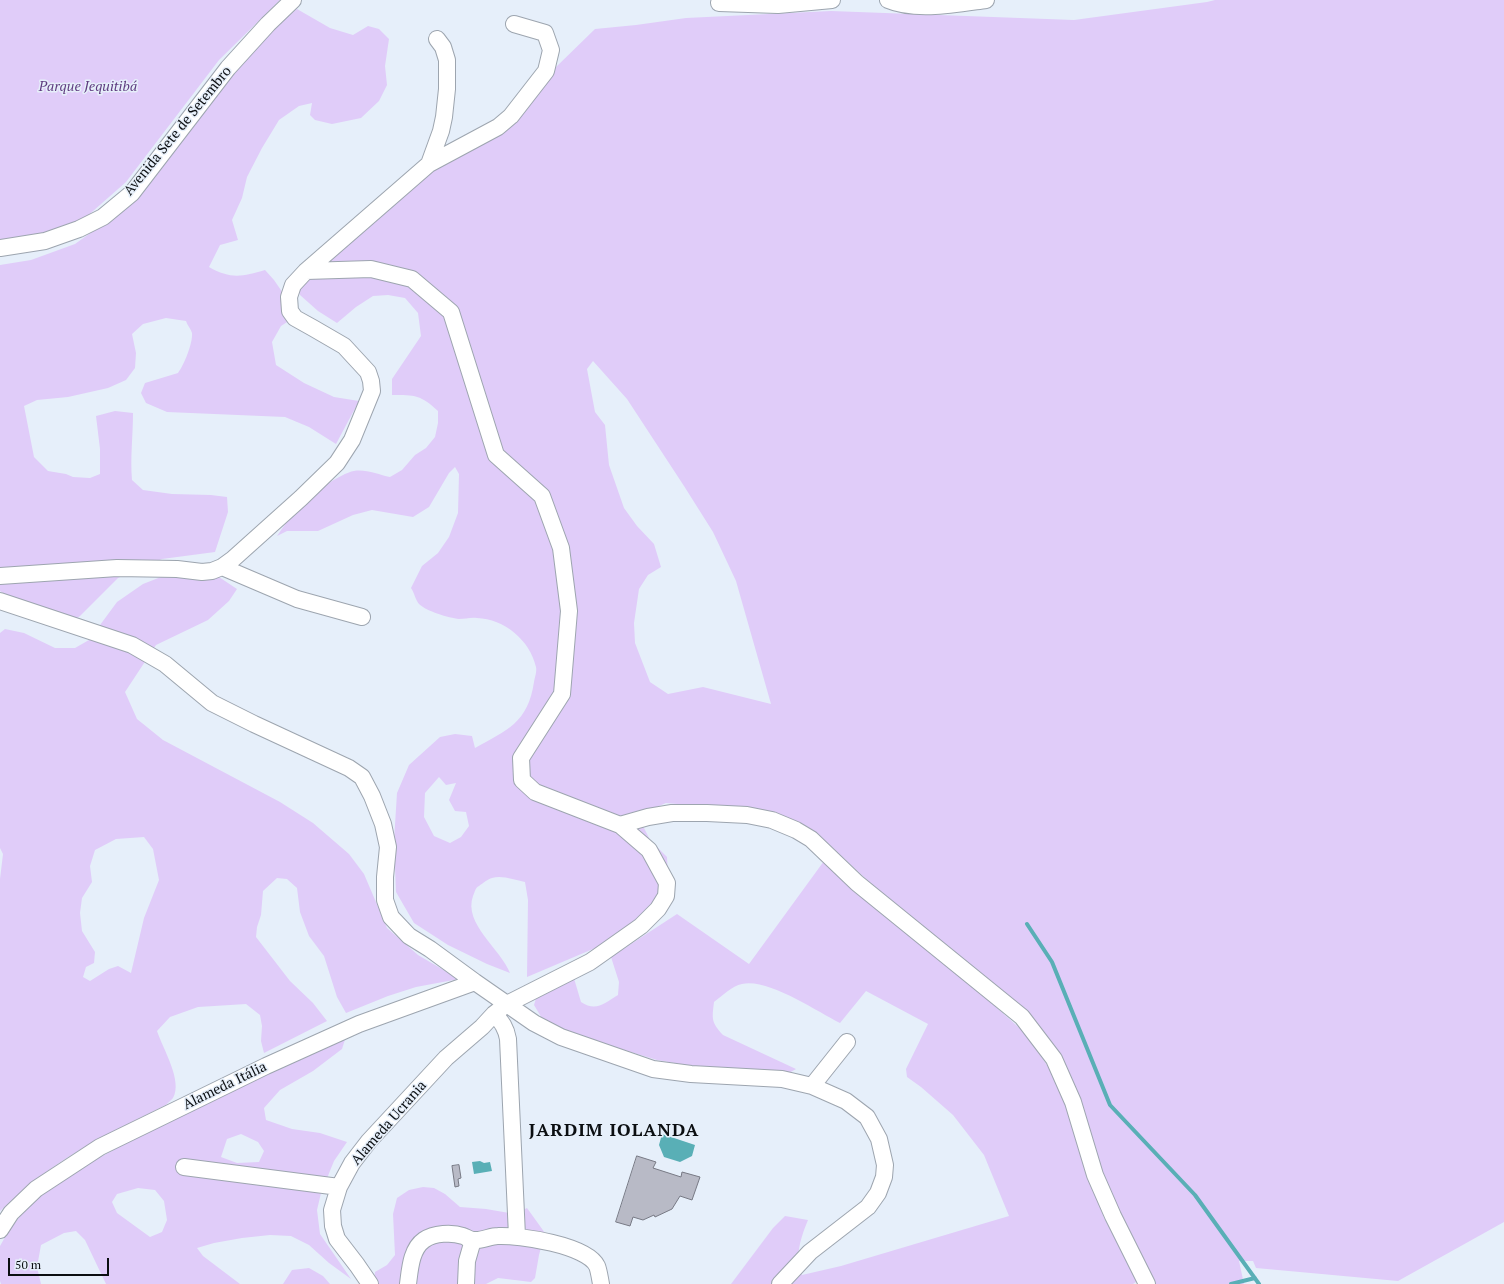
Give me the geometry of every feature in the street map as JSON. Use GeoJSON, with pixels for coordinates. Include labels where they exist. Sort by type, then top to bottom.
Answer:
{"type":"FeatureCollection","features":[{"type":"Feature","properties":{"kind":"street","name":"Avenida Sete de Setembro"},"geometry":{"type":"LineString","coordinates":[[0,248],[45,241],[79,229],[102,217],[132,193],[228,68],[268,24],[293,0]]}},
{"type":"Feature","properties":{"kind":"street"},"geometry":{"type":"LineString","coordinates":[[719,4],[778,5],[832,0]]}},
{"type":"Feature","properties":{"kind":"street"},"geometry":{"type":"LineString","coordinates":[[888,0],[898,4],[986,0]]}},
{"type":"Feature","properties":{"kind":"street"},"geometry":{"type":"LineString","coordinates":[[0,576],[117,568],[177,569],[202,572],[212,571],[222,567],[301,498],[337,463],[352,440],[372,391],[371,381],[368,372],[344,346],[294,318],[290,311],[289,297],[293,285],[306,271],[429,164],[498,127],[510,116],[546,72],[551,50],[545,33],[514,24]]}},
{"type":"Feature","properties":{"kind":"street"},"geometry":{"type":"LineString","coordinates":[[429,164],[443,124],[446,89],[447,60],[443,48],[437,40]]}},
{"type":"Feature","properties":{"kind":"street","name":"Alameda Ucrania"},"geometry":{"type":"LineString","coordinates":[[306,271],[371,269],[412,279],[451,312],[496,455],[542,496],[561,548],[569,611],[562,694],[521,758],[522,780],[535,792],[620,825],[649,850],[667,882],[666,896],[658,910],[641,926],[590,962],[500,1009],[482,1027],[446,1058],[369,1141],[352,1163],[339,1187],[332,1210],[333,1226],[336,1240],[357,1265],[370,1284]]}},
{"type":"Feature","properties":{"kind":"street"},"geometry":{"type":"LineString","coordinates":[[222,567],[297,599],[362,617]]}},
{"type":"Feature","properties":{"kind":"street"},"geometry":{"type":"LineString","coordinates":[[0,601],[132,645],[165,664],[212,703],[349,768],[362,777],[372,796],[383,824],[388,847],[385,877],[385,900],[391,917],[408,936],[430,949],[475,982],[500,1009],[534,1023],[561,1037],[653,1069],[690,1074],[782,1079],[812,1086],[846,1101],[867,1117],[879,1140],[885,1165],[884,1177],[878,1193],[868,1207],[810,1252],[780,1284]]}},
{"type":"Feature","properties":{"kind":"street"},"geometry":{"type":"LineString","coordinates":[[620,825],[648,816],[672,813],[707,813],[753,816],[772,820],[796,830],[811,839],[857,883],[1022,1017],[1054,1059],[1074,1102],[1095,1175],[1113,1216],[1147,1284]]}},
{"type":"Feature","properties":{"kind":"street","name":"Alameda Itália"},"geometry":{"type":"LineString","coordinates":[[0,1230],[11,1213],[36,1189],[100,1147],[266,1066],[352,1027],[475,982]]}},
{"type":"Feature","properties":{"kind":"street"},"geometry":{"type":"LineString","coordinates":[[500,1009],[501,1020],[506,1029],[508,1039],[517,1236]]}},
{"type":"Feature","properties":{"kind":"street"},"geometry":{"type":"LineString","coordinates":[[812,1086],[847,1042]]}},
{"type":"Feature","properties":{"kind":"street"},"geometry":{"type":"LineString","coordinates":[[184,1167],[339,1187]]}},
{"type":"Feature","properties":{"kind":"street"},"geometry":{"type":"LineString","coordinates":[[408,1284],[409,1272],[415,1250],[425,1239],[444,1233],[463,1236],[473,1240],[497,1236],[517,1236],[564,1245],[583,1253],[596,1265],[601,1284]]}},
{"type":"Feature","properties":{"kind":"street"},"geometry":{"type":"LineString","coordinates":[[466,1284],[467,1261],[473,1240]]}},
{"type":"Feature","properties":{"kind":"green space","name":"Parque Jequitibá"},"geometry":{"type":"Polygon","coordinates":[[[0,0],[280,0],[219,60],[126,182],[84,219],[28,240],[0,244],[0,0]]]}},
{"type":"Feature","properties":{"kind":"green space"},"geometry":{"type":"Polygon","coordinates":[[[1215,0],[1504,0],[1504,1222],[1398,1281],[1256,1268],[1253,1261],[1239,1261],[1244,1284],[1154,1284],[1113,1201],[1094,1153],[1079,1095],[1052,1044],[1034,1019],[880,892],[821,837],[781,816],[756,811],[666,803],[645,812],[642,824],[650,840],[667,857],[668,876],[659,899],[636,925],[600,946],[527,977],[528,900],[525,882],[504,877],[496,877],[487,880],[476,889],[471,906],[473,916],[478,926],[510,973],[487,964],[448,945],[414,923],[396,892],[394,841],[397,793],[409,765],[440,737],[455,734],[472,736],[475,748],[497,736],[514,724],[527,707],[531,696],[536,670],[533,657],[522,640],[506,627],[487,619],[459,619],[432,612],[419,604],[411,588],[422,566],[438,553],[449,537],[458,513],[459,474],[455,467],[449,473],[429,507],[413,517],[372,510],[353,515],[318,531],[287,531],[277,536],[304,502],[341,476],[354,471],[368,471],[390,477],[402,470],[415,455],[426,448],[435,437],[438,423],[438,411],[427,402],[412,396],[392,395],[392,379],[421,336],[418,313],[405,298],[388,295],[373,296],[356,307],[337,323],[318,311],[300,295],[295,279],[334,236],[367,212],[422,175],[510,124],[555,68],[595,29],[686,18],[831,11],[1074,20],[1215,0]],[[593,361],[587,369],[595,412],[605,425],[609,465],[624,508],[637,526],[654,544],[661,567],[648,575],[639,589],[634,623],[635,643],[650,682],[668,694],[703,687],[771,704],[736,581],[713,532],[627,399],[593,361]],[[439,777],[425,793],[424,817],[434,836],[450,843],[461,837],[469,826],[466,812],[455,811],[449,800],[456,783],[446,785],[439,777]]]}},
{"type":"Feature","properties":{"kind":"green space"},"geometry":{"type":"Polygon","coordinates":[[[297,9],[330,28],[353,35],[368,26],[379,29],[389,39],[385,66],[387,85],[379,101],[361,118],[332,124],[315,120],[310,115],[312,103],[299,106],[279,120],[247,177],[242,198],[232,220],[238,240],[220,245],[209,267],[223,274],[236,276],[265,270],[274,280],[298,315],[281,326],[272,342],[276,365],[304,383],[334,397],[359,401],[336,444],[309,427],[285,417],[167,412],[146,403],[141,393],[145,383],[178,373],[188,354],[192,333],[186,321],[166,318],[143,324],[132,334],[136,353],[135,368],[126,380],[108,388],[68,397],[37,400],[24,406],[34,457],[48,471],[66,474],[73,477],[90,478],[100,474],[100,449],[96,416],[115,411],[133,413],[131,463],[132,480],[143,490],[172,494],[227,497],[228,512],[215,552],[162,559],[118,578],[80,616],[71,622],[11,599],[0,591],[0,265],[31,260],[75,244],[110,219],[210,98],[276,26],[297,9]]]}},
{"type":"Feature","properties":{"kind":"green space"},"geometry":{"type":"Polygon","coordinates":[[[166,575],[216,575],[237,589],[229,601],[208,620],[156,645],[125,692],[137,719],[163,740],[280,802],[313,823],[349,854],[364,874],[387,928],[418,955],[459,979],[416,987],[388,996],[346,1013],[337,997],[324,956],[309,936],[300,912],[297,888],[287,879],[277,878],[263,891],[261,915],[257,927],[256,937],[290,981],[313,1003],[327,1021],[264,1053],[261,1041],[262,1026],[260,1015],[246,1004],[198,1007],[170,1017],[157,1031],[174,1074],[176,1083],[173,1098],[166,1105],[98,1139],[59,1163],[21,1192],[0,1211],[0,879],[3,854],[0,848],[0,633],[5,629],[24,633],[55,648],[75,648],[89,640],[117,602],[143,584],[166,575]],[[144,837],[116,839],[95,850],[90,866],[92,882],[82,898],[80,913],[82,931],[95,952],[94,963],[86,967],[83,977],[90,981],[109,969],[118,966],[131,973],[144,918],[159,880],[153,849],[144,837]]]}},
{"type":"Feature","properties":{"kind":"green space"},"geometry":{"type":"Polygon","coordinates":[[[824,861],[978,991],[1025,1033],[1062,1087],[1085,1166],[1104,1218],[1139,1280],[1133,1284],[731,1284],[773,1228],[785,1216],[808,1220],[799,1247],[799,1261],[802,1275],[841,1266],[1009,1216],[984,1155],[953,1115],[921,1087],[907,1077],[906,1069],[928,1024],[866,991],[840,1023],[792,997],[765,986],[753,983],[742,984],[735,987],[714,1002],[713,1020],[716,1027],[723,1035],[796,1069],[789,1073],[703,1068],[657,1060],[585,1038],[543,1020],[534,1005],[538,992],[573,975],[581,1002],[586,1005],[596,1006],[609,1001],[618,995],[619,982],[611,957],[677,914],[749,964],[824,861]]]}},
{"type":"Feature","properties":{"kind":"green space"},"geometry":{"type":"Polygon","coordinates":[[[347,1033],[342,1049],[313,1071],[280,1090],[264,1108],[266,1120],[292,1129],[320,1133],[347,1142],[334,1161],[321,1193],[317,1210],[320,1234],[351,1279],[329,1263],[309,1245],[291,1236],[270,1235],[242,1238],[197,1248],[203,1256],[240,1284],[106,1284],[85,1240],[76,1231],[64,1233],[41,1245],[37,1267],[41,1284],[1,1284],[0,1246],[8,1232],[29,1204],[73,1172],[209,1098],[347,1033]],[[241,1134],[227,1139],[221,1157],[237,1163],[259,1162],[264,1151],[258,1142],[241,1134]],[[138,1188],[117,1194],[112,1202],[117,1213],[150,1237],[162,1232],[167,1220],[164,1201],[155,1190],[138,1188]]]}},
{"type":"Feature","properties":{"kind":"green space"},"geometry":{"type":"Polygon","coordinates":[[[423,1187],[434,1188],[445,1194],[460,1207],[486,1209],[515,1214],[527,1208],[545,1233],[535,1278],[531,1282],[498,1278],[486,1284],[375,1284],[375,1272],[387,1265],[395,1255],[393,1214],[397,1198],[409,1190],[423,1187]]]}},
{"type":"Feature","properties":{"kind":"green space"},"geometry":{"type":"Polygon","coordinates":[[[309,1268],[323,1276],[330,1284],[283,1284],[292,1270],[309,1268]]]}},
{"type":"Feature","properties":{"kind":"water"},"geometry":{"type":"Polygon","coordinates":[[[662,1134],[695,1145],[692,1156],[680,1162],[664,1157],[659,1145],[662,1134]]]}},
{"type":"Feature","properties":{"kind":"water"},"geometry":{"type":"Polygon","coordinates":[[[480,1161],[484,1163],[490,1162],[492,1171],[474,1174],[472,1162],[480,1161]]]}},
{"type":"Feature","properties":{"kind":"building"},"geometry":{"type":"Polygon","coordinates":[[[637,1156],[656,1162],[653,1168],[681,1177],[682,1172],[700,1177],[692,1200],[680,1196],[672,1209],[655,1217],[654,1215],[643,1220],[633,1217],[630,1226],[616,1222],[637,1156]]]}},
{"type":"Feature","properties":{"kind":"building"},"geometry":{"type":"Polygon","coordinates":[[[459,1165],[461,1178],[458,1179],[459,1186],[455,1187],[452,1166],[459,1165]]]}},
{"type":"Feature","properties":{"kind":"waterway"},"geometry":{"type":"LineString","coordinates":[[1027,924],[1052,962],[1110,1105],[1195,1195],[1259,1284]]}},
{"type":"Feature","properties":{"kind":"waterway"},"geometry":{"type":"LineString","coordinates":[[1231,1284],[1255,1278]]}},
{"type":"Feature","properties":{"kind":"district","name":"JARDIM IOLANDA"},"geometry":{"type":"Point","coordinates":[614,1131]}}]}
